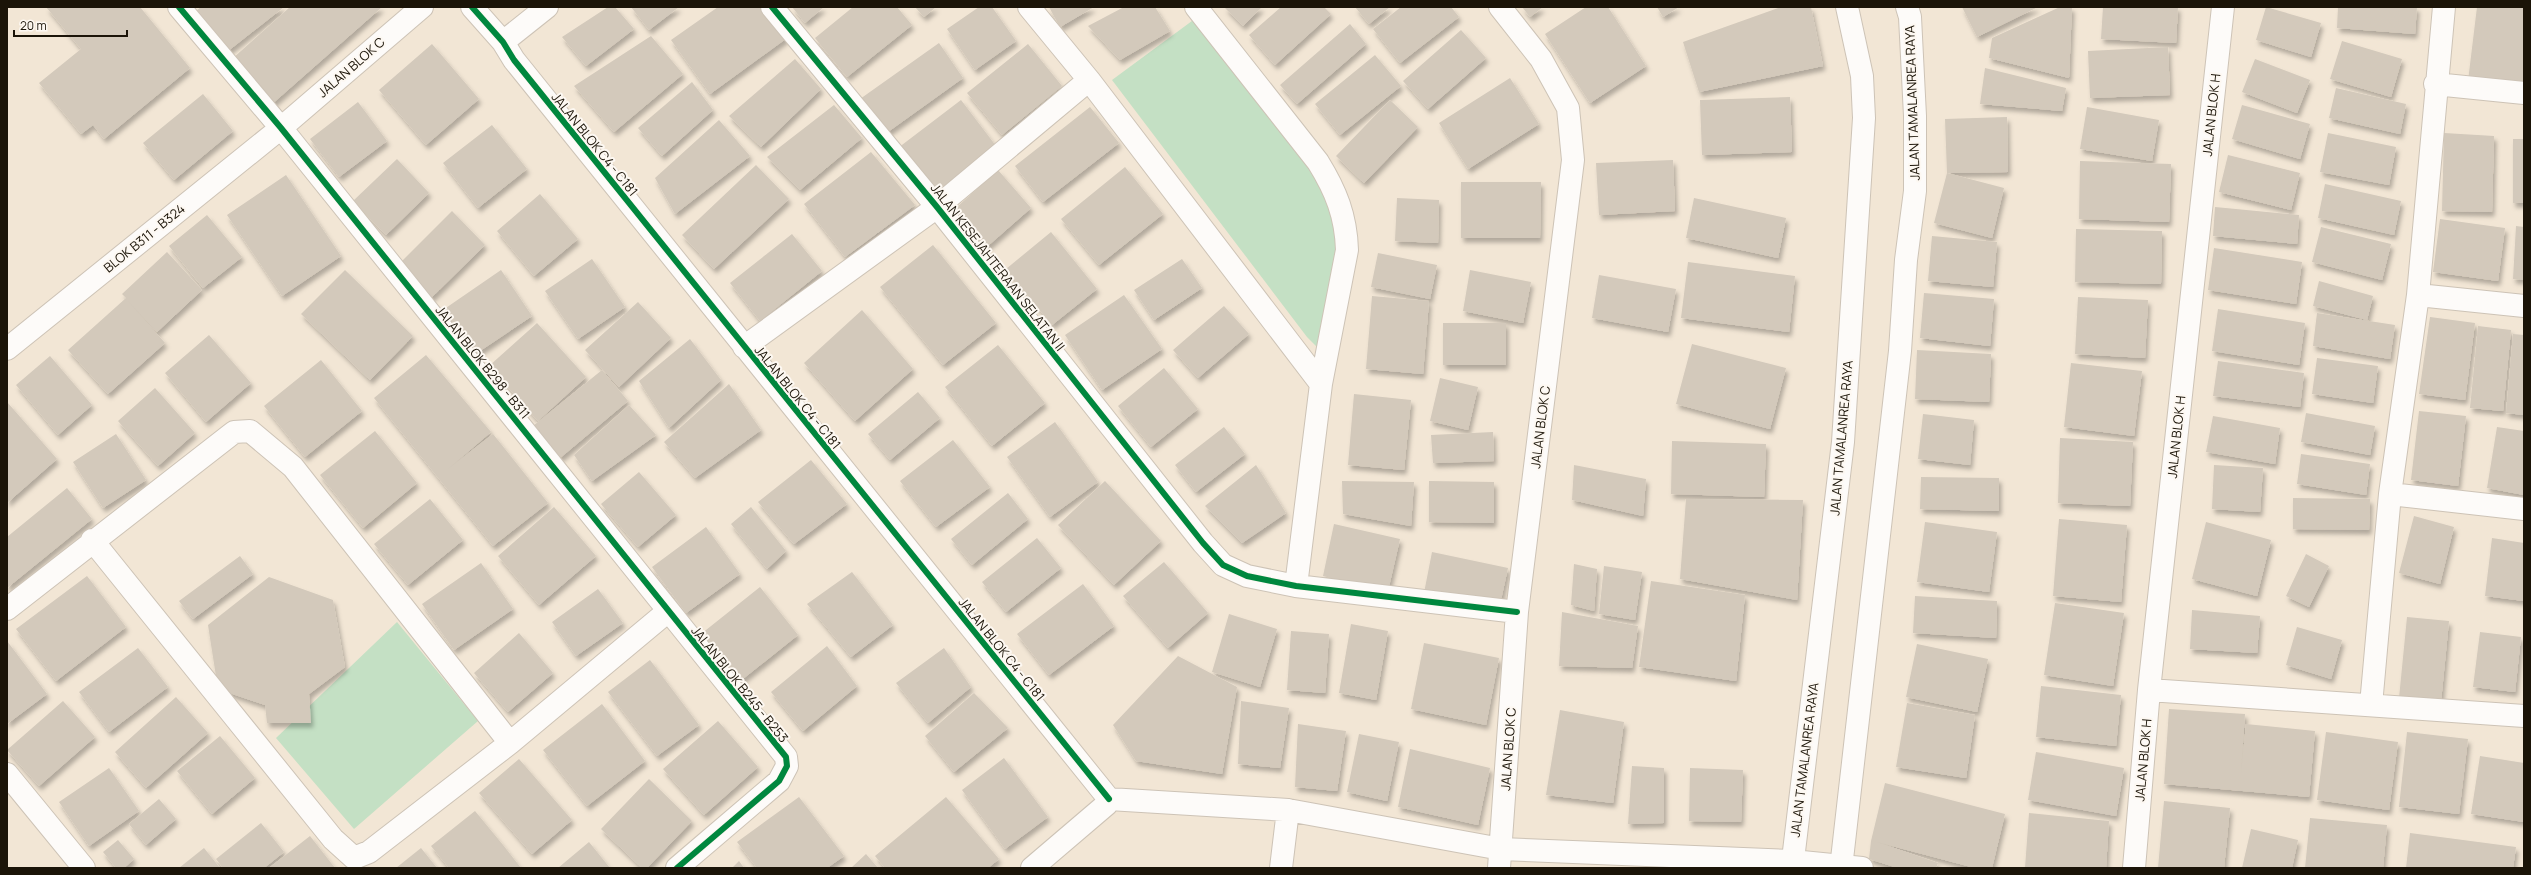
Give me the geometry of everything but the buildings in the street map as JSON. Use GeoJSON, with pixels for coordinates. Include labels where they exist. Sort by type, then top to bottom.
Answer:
{"type":"FeatureCollection","features":[{"type":"Feature","properties":{"kind":"street","name":"JALAN BLOK B298 - B311"},"geometry":{"type":"LineString","coordinates":[[179,7],[281,128],[667,612]]}},
{"type":"Feature","properties":{"kind":"street","name":"JALAN BLOK C"},"geometry":{"type":"LineString","coordinates":[[281,128],[422,7]]}},
{"type":"Feature","properties":{"kind":"street","name":"JALAN BLOK C4 - C181"},"geometry":{"type":"LineString","coordinates":[[472,7],[503,42],[514,60],[1108,799]]}},
{"type":"Feature","properties":{"kind":"street"},"geometry":{"type":"LineString","coordinates":[[503,42],[547,7]]}},
{"type":"Feature","properties":{"kind":"street","name":"JALAN KESEJAHTERAAN SELATAN II"},"geometry":{"type":"LineString","coordinates":[[772,7],[937,207],[1203,544],[1223,565],[1247,576],[1296,586],[1517,612]]}},
{"type":"Feature","properties":{"kind":"street"},"geometry":{"type":"LineString","coordinates":[[1029,7],[1089,80],[1321,384]]}},
{"type":"Feature","properties":{"kind":"street"},"geometry":{"type":"LineString","coordinates":[[1196,7],[1318,162],[1334,187],[1343,211],[1347,250],[1321,384],[1296,586]]}},
{"type":"Feature","properties":{"kind":"street","name":"JALAN BLOK C"},"geometry":{"type":"LineString","coordinates":[[1500,7],[1541,59],[1568,108],[1573,160],[1517,612],[1500,859]]}},
{"type":"Feature","properties":{"kind":"street","name":"JALAN TAMALANREA RAYA"},"geometry":{"type":"LineString","coordinates":[[1792,865],[1842,442],[1864,118],[1862,76],[1847,7]]}},
{"type":"Feature","properties":{"kind":"street","name":"JALAN TAMALANREA RAYA"},"geometry":{"type":"LineString","coordinates":[[1841,866],[1900,351],[1906,260],[1915,191],[1915,116],[1910,17],[1907,7]]}},
{"type":"Feature","properties":{"kind":"street","name":"JALAN BLOK H"},"geometry":{"type":"LineString","coordinates":[[2134,868],[2149,690],[2223,7]]}},
{"type":"Feature","properties":{"kind":"street"},"geometry":{"type":"LineString","coordinates":[[2371,705],[2390,494],[2418,295],[2444,7]]}},
{"type":"Feature","properties":{"kind":"street"},"geometry":{"type":"LineString","coordinates":[[744,347],[937,207],[1089,80]]}},
{"type":"Feature","properties":{"kind":"street"},"geometry":{"type":"LineString","coordinates":[[2436,84],[2524,94]]}},
{"type":"Feature","properties":{"kind":"street","name":"BLOK B311 - B324"},"geometry":{"type":"LineString","coordinates":[[7,349],[281,128]]}},
{"type":"Feature","properties":{"kind":"street"},"geometry":{"type":"LineString","coordinates":[[2418,295],[2524,306]]}},
{"type":"Feature","properties":{"kind":"street"},"geometry":{"type":"LineString","coordinates":[[7,609],[92,540],[234,432],[250,431],[293,467],[510,743]]}},
{"type":"Feature","properties":{"kind":"street"},"geometry":{"type":"LineString","coordinates":[[2390,494],[2524,509]]}},
{"type":"Feature","properties":{"kind":"street"},"geometry":{"type":"LineString","coordinates":[[92,540],[333,839],[354,858],[369,852],[510,743],[667,612]]}},
{"type":"Feature","properties":{"kind":"street","name":"JALAN BLOK B245 - B253"},"geometry":{"type":"LineString","coordinates":[[667,612],[786,757],[788,762],[779,781],[676,868]]}},
{"type":"Feature","properties":{"kind":"street"},"geometry":{"type":"LineString","coordinates":[[2149,690],[2524,716]]}},
{"type":"Feature","properties":{"kind":"street"},"geometry":{"type":"LineString","coordinates":[[7,774],[84,868]]}},
{"type":"Feature","properties":{"kind":"street"},"geometry":{"type":"LineString","coordinates":[[1032,868],[1107,804],[1108,799],[1288,810],[1500,859],[1841,866],[1862,868]]}},
{"type":"Feature","properties":{"kind":"street"},"geometry":{"type":"LineString","coordinates":[[1281,868],[1288,810]]}},
{"type":"Feature","properties":{"kind":"green space"},"geometry":{"type":"Polygon","coordinates":[[[1196,18],[1330,196],[1339,249],[1319,349],[1307,337],[1112,80],[1196,18]]]}},
{"type":"Feature","properties":{"kind":"green space"},"geometry":{"type":"Polygon","coordinates":[[[397,622],[478,721],[354,829],[276,738],[397,622]]]}},
{"type":"Feature","properties":{"kind":"cycle path"},"geometry":{"type":"LineString","coordinates":[[179,7],[281,128],[786,757],[787,766],[779,781],[677,868]]}},
{"type":"Feature","properties":{"kind":"cycle path"},"geometry":{"type":"LineString","coordinates":[[472,7],[503,42],[514,60],[1109,799]]}},
{"type":"Feature","properties":{"kind":"cycle path"},"geometry":{"type":"LineString","coordinates":[[772,7],[937,207],[1203,543],[1223,565],[1247,576],[1296,586],[1517,612]]}}]}
